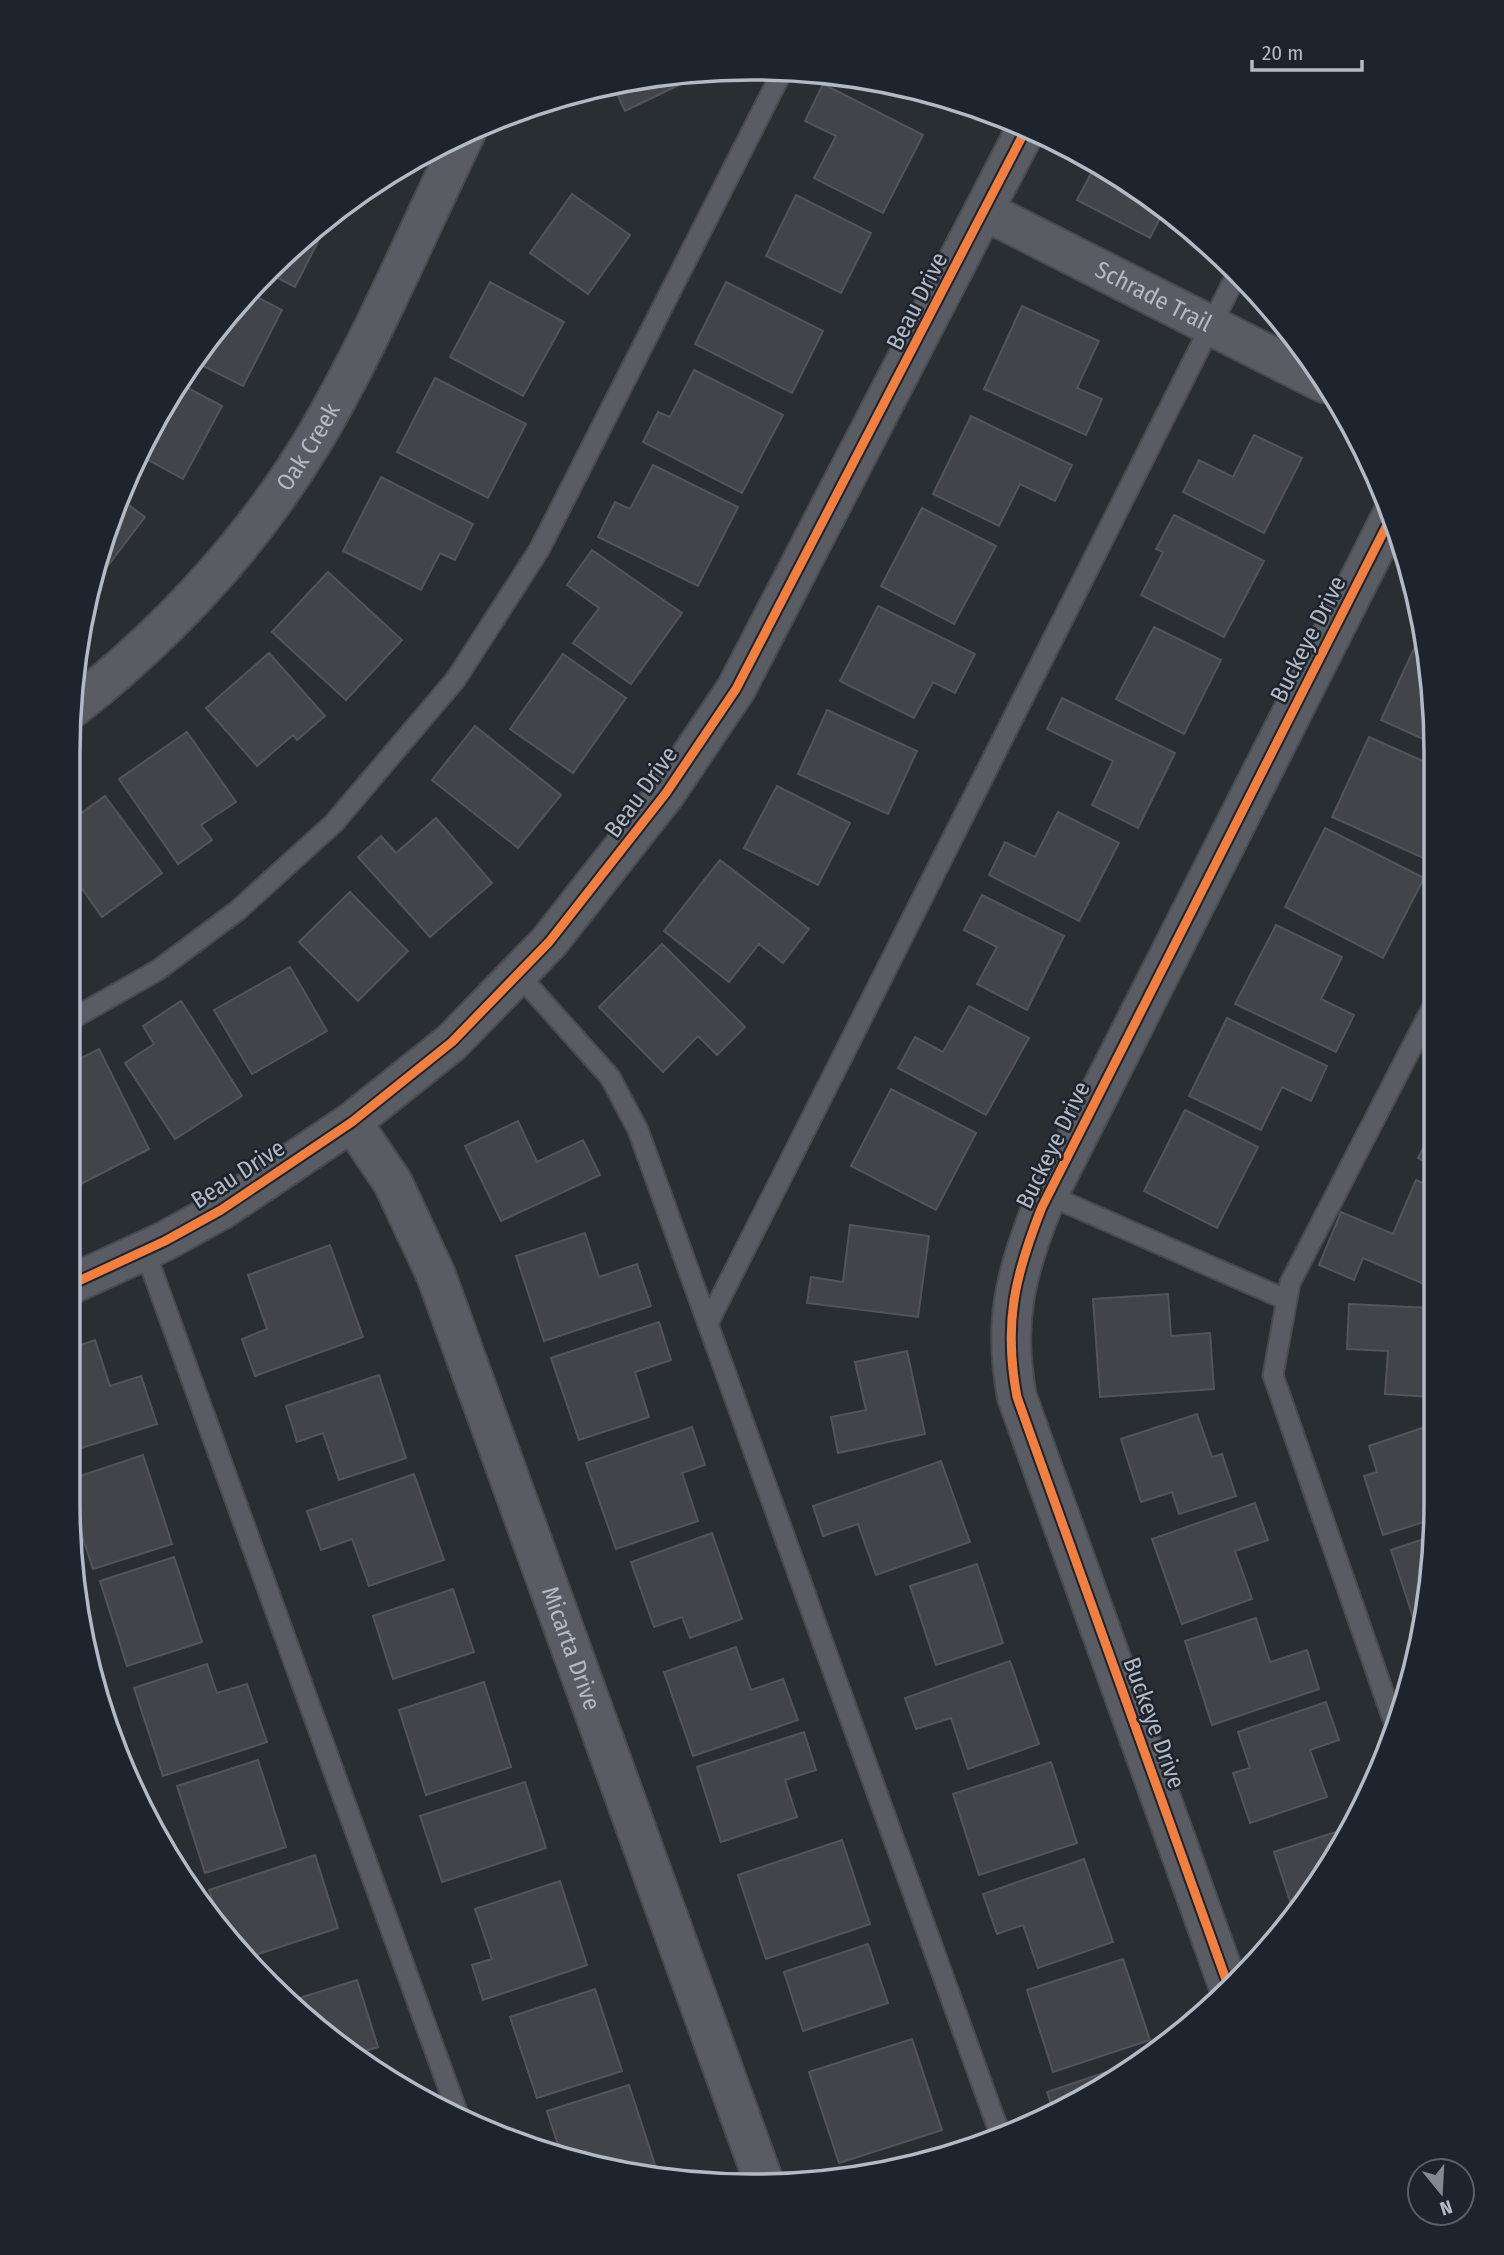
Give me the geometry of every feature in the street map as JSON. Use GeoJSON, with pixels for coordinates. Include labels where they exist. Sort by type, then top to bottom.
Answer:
{"type":"FeatureCollection","features":[{"type":"Feature","properties":{"kind":"street","name":"Beau Drive"},"geometry":{"type":"LineString","coordinates":[[80,1281],[145,1251],[221,1210],[352,1122],[452,1042],[519,975],[613,863],[666,793],[736,690],[1022,138]]}},
{"type":"Feature","properties":{"kind":"street","name":"Oak Creek"},"geometry":{"type":"LineString","coordinates":[[83,699],[195,598],[281,490],[342,386],[458,149]]}},
{"type":"Feature","properties":{"kind":"street","name":"Schrade Trail"},"geometry":{"type":"LineString","coordinates":[[985,211],[1307,374]]}},
{"type":"Feature","properties":{"kind":"street","name":"Buckeye Drive"},"geometry":{"type":"LineString","coordinates":[[1226,1979],[1017,1397],[1010,1359],[1009,1323],[1015,1284],[1025,1250],[1048,1195],[1385,529]]}},
{"type":"Feature","properties":{"kind":"street","name":"Micarta Drive"},"geometry":{"type":"LineString","coordinates":[[352,1122],[393,1183],[436,1275],[761,2174]]}},
{"type":"Feature","properties":{"kind":"lane"},"geometry":{"type":"LineString","coordinates":[[80,1014],[158,970],[237,911],[334,823],[456,679],[539,550],[777,81]]}},
{"type":"Feature","properties":{"kind":"lane"},"geometry":{"type":"LineString","coordinates":[[708,1323],[1233,283]]}},
{"type":"Feature","properties":{"kind":"lane"},"geometry":{"type":"LineString","coordinates":[[519,975],[610,1077],[638,1130],[998,2127]]}},
{"type":"Feature","properties":{"kind":"lane"},"geometry":{"type":"LineString","coordinates":[[1390,1712],[1273,1376],[1290,1283],[1424,1023]]}},
{"type":"Feature","properties":{"kind":"lane"},"geometry":{"type":"LineString","coordinates":[[1048,1195],[1287,1300]]}},
{"type":"Feature","properties":{"kind":"lane"},"geometry":{"type":"LineString","coordinates":[[145,1251],[455,2105]]}},
{"type":"Feature","properties":{"kind":"building"},"geometry":{"type":"Polygon","coordinates":[[[679,85],[625,111],[617,94],[679,85]]]}},
{"type":"Feature","properties":{"kind":"building"},"geometry":{"type":"Polygon","coordinates":[[[824,85],[923,135],[883,213],[814,178],[836,136],[805,121],[824,85]]]}},
{"type":"Feature","properties":{"kind":"building"},"geometry":{"type":"Polygon","coordinates":[[[1092,172],[1160,218],[1150,238],[1077,200],[1092,172]]]}},
{"type":"Feature","properties":{"kind":"building"},"geometry":{"type":"Polygon","coordinates":[[[572,194],[630,235],[588,294],[530,253],[572,194]]]}},
{"type":"Feature","properties":{"kind":"building"},"geometry":{"type":"Polygon","coordinates":[[[796,195],[871,233],[841,293],[766,256],[796,195]]]}},
{"type":"Feature","properties":{"kind":"building"},"geometry":{"type":"Polygon","coordinates":[[[320,238],[295,287],[277,277],[320,238]]]}},
{"type":"Feature","properties":{"kind":"building"},"geometry":{"type":"Polygon","coordinates":[[[490,282],[564,322],[523,396],[450,357],[490,282]]]}},
{"type":"Feature","properties":{"kind":"building"},"geometry":{"type":"Polygon","coordinates":[[[726,282],[823,331],[792,393],[695,344],[726,282]]]}},
{"type":"Feature","properties":{"kind":"building"},"geometry":{"type":"Polygon","coordinates":[[[258,298],[282,310],[243,386],[203,366],[258,298]]]}},
{"type":"Feature","properties":{"kind":"building"},"geometry":{"type":"Polygon","coordinates":[[[1022,306],[1099,341],[1077,388],[1102,399],[1086,435],[984,389],[1022,306]]]}},
{"type":"Feature","properties":{"kind":"building"},"geometry":{"type":"Polygon","coordinates":[[[694,370],[783,415],[742,493],[643,442],[658,412],[670,417],[694,370]]]}},
{"type":"Feature","properties":{"kind":"building"},"geometry":{"type":"Polygon","coordinates":[[[435,378],[526,424],[488,498],[397,452],[435,378]]]}},
{"type":"Feature","properties":{"kind":"building"},"geometry":{"type":"Polygon","coordinates":[[[188,388],[222,406],[183,479],[148,460],[170,416],[188,388]]]}},
{"type":"Feature","properties":{"kind":"building"},"geometry":{"type":"Polygon","coordinates":[[[971,416],[1072,465],[1055,501],[1020,484],[999,526],[933,494],[971,416]]]}},
{"type":"Feature","properties":{"kind":"building"},"geometry":{"type":"Polygon","coordinates":[[[1254,435],[1302,458],[1264,533],[1183,492],[1199,460],[1233,477],[1254,435]]]}},
{"type":"Feature","properties":{"kind":"building"},"geometry":{"type":"Polygon","coordinates":[[[653,465],[738,507],[698,586],[598,537],[615,502],[630,509],[653,465]]]}},
{"type":"Feature","properties":{"kind":"building"},"geometry":{"type":"Polygon","coordinates":[[[381,477],[473,524],[455,560],[440,553],[421,590],[343,551],[381,477]]]}},
{"type":"Feature","properties":{"kind":"building"},"geometry":{"type":"Polygon","coordinates":[[[128,505],[145,517],[106,568],[128,505]]]}},
{"type":"Feature","properties":{"kind":"building"},"geometry":{"type":"Polygon","coordinates":[[[922,508],[996,546],[954,624],[881,586],[922,508]]]}},
{"type":"Feature","properties":{"kind":"building"},"geometry":{"type":"Polygon","coordinates":[[[1174,515],[1264,561],[1224,637],[1141,595],[1163,552],[1156,549],[1174,515]]]}},
{"type":"Feature","properties":{"kind":"building"},"geometry":{"type":"Polygon","coordinates":[[[592,550],[682,613],[631,684],[573,643],[599,608],[567,585],[592,550]]]}},
{"type":"Feature","properties":{"kind":"building"},"geometry":{"type":"Polygon","coordinates":[[[328,572],[402,640],[346,700],[272,632],[328,572]]]}},
{"type":"Feature","properties":{"kind":"building"},"geometry":{"type":"Polygon","coordinates":[[[878,606],[975,654],[955,693],[933,682],[914,718],[840,681],[878,606]]]}},
{"type":"Feature","properties":{"kind":"building"},"geometry":{"type":"Polygon","coordinates":[[[1154,627],[1221,660],[1184,734],[1116,699],[1154,627]]]}},
{"type":"Feature","properties":{"kind":"building"},"geometry":{"type":"Polygon","coordinates":[[[1415,646],[1423,739],[1381,720],[1415,646]]]}},
{"type":"Feature","properties":{"kind":"building"},"geometry":{"type":"Polygon","coordinates":[[[269,653],[325,716],[297,740],[293,735],[257,766],[206,708],[269,653]]]}},
{"type":"Feature","properties":{"kind":"building"},"geometry":{"type":"Polygon","coordinates":[[[563,654],[626,698],[573,773],[510,729],[563,654]]]}},
{"type":"Feature","properties":{"kind":"building"},"geometry":{"type":"Polygon","coordinates":[[[1062,698],[1175,753],[1138,828],[1092,805],[1113,761],[1047,729],[1062,698]]]}},
{"type":"Feature","properties":{"kind":"building"},"geometry":{"type":"Polygon","coordinates":[[[827,710],[917,751],[888,814],[798,774],[827,710]]]}},
{"type":"Feature","properties":{"kind":"building"},"geometry":{"type":"Polygon","coordinates":[[[475,726],[561,795],[518,848],[432,780],[475,726]]]}},
{"type":"Feature","properties":{"kind":"building"},"geometry":{"type":"Polygon","coordinates":[[[187,732],[236,802],[201,825],[212,840],[178,864],[119,779],[187,732]]]}},
{"type":"Feature","properties":{"kind":"building"},"geometry":{"type":"Polygon","coordinates":[[[1369,737],[1424,762],[1424,858],[1332,817],[1369,737]]]}},
{"type":"Feature","properties":{"kind":"building"},"geometry":{"type":"Polygon","coordinates":[[[777,786],[850,823],[818,885],[744,848],[777,786]]]}},
{"type":"Feature","properties":{"kind":"building"},"geometry":{"type":"Polygon","coordinates":[[[105,796],[162,873],[102,917],[80,886],[80,814],[105,796]]]}},
{"type":"Feature","properties":{"kind":"building"},"geometry":{"type":"Polygon","coordinates":[[[1058,812],[1119,843],[1079,921],[989,875],[1005,842],[1035,857],[1058,812]]]}},
{"type":"Feature","properties":{"kind":"building"},"geometry":{"type":"Polygon","coordinates":[[[436,818],[492,883],[430,937],[358,857],[381,836],[396,853],[436,818]]]}},
{"type":"Feature","properties":{"kind":"building"},"geometry":{"type":"Polygon","coordinates":[[[1325,828],[1424,878],[1383,958],[1285,907],[1325,828]]]}},
{"type":"Feature","properties":{"kind":"building"},"geometry":{"type":"Polygon","coordinates":[[[720,860],[809,929],[783,963],[759,944],[729,982],[664,931],[720,860]]]}},
{"type":"Feature","properties":{"kind":"building"},"geometry":{"type":"Polygon","coordinates":[[[350,892],[408,951],[358,1001],[299,942],[350,892]]]}},
{"type":"Feature","properties":{"kind":"building"},"geometry":{"type":"Polygon","coordinates":[[[982,895],[1064,936],[1027,1010],[977,984],[997,947],[964,930],[982,895]]]}},
{"type":"Feature","properties":{"kind":"building"},"geometry":{"type":"Polygon","coordinates":[[[1276,925],[1342,957],[1321,999],[1354,1015],[1336,1052],[1235,1004],[1276,925]]]}},
{"type":"Feature","properties":{"kind":"building"},"geometry":{"type":"Polygon","coordinates":[[[662,944],[745,1027],[717,1055],[698,1036],[663,1072],[599,1007],[662,944]]]}},
{"type":"Feature","properties":{"kind":"building"},"geometry":{"type":"Polygon","coordinates":[[[290,967],[327,1031],[252,1074],[214,1010],[290,967]]]}},
{"type":"Feature","properties":{"kind":"building"},"geometry":{"type":"Polygon","coordinates":[[[181,1001],[242,1096],[175,1139],[125,1063],[154,1044],[143,1026],[181,1001]]]}},
{"type":"Feature","properties":{"kind":"building"},"geometry":{"type":"Polygon","coordinates":[[[969,1006],[1029,1038],[986,1115],[898,1068],[915,1037],[943,1052],[969,1006]]]}},
{"type":"Feature","properties":{"kind":"building"},"geometry":{"type":"Polygon","coordinates":[[[1227,1018],[1327,1066],[1311,1101],[1282,1087],[1261,1130],[1189,1096],[1227,1018]]]}},
{"type":"Feature","properties":{"kind":"building"},"geometry":{"type":"Polygon","coordinates":[[[99,1049],[149,1149],[80,1184],[80,1058],[99,1049]]]}},
{"type":"Feature","properties":{"kind":"building"},"geometry":{"type":"Polygon","coordinates":[[[891,1089],[976,1133],[936,1210],[851,1166],[891,1089]]]}},
{"type":"Feature","properties":{"kind":"building"},"geometry":{"type":"Polygon","coordinates":[[[1185,1110],[1258,1147],[1217,1228],[1144,1191],[1185,1110]]]}},
{"type":"Feature","properties":{"kind":"building"},"geometry":{"type":"Polygon","coordinates":[[[518,1121],[537,1162],[583,1140],[600,1175],[501,1221],[465,1146],[518,1121]]]}},
{"type":"Feature","properties":{"kind":"building"},"geometry":{"type":"Polygon","coordinates":[[[1424,1146],[1424,1161],[1418,1158],[1424,1146]]]}},
{"type":"Feature","properties":{"kind":"building"},"geometry":{"type":"Polygon","coordinates":[[[1416,1180],[1424,1184],[1424,1284],[1363,1258],[1354,1280],[1319,1265],[1341,1212],[1393,1234],[1416,1180]]]}},
{"type":"Feature","properties":{"kind":"building"},"geometry":{"type":"Polygon","coordinates":[[[850,1225],[929,1236],[918,1317],[807,1303],[811,1277],[843,1282],[850,1225]]]}},
{"type":"Feature","properties":{"kind":"building"},"geometry":{"type":"Polygon","coordinates":[[[585,1233],[599,1277],[637,1264],[651,1306],[544,1341],[516,1256],[585,1233]]]}},
{"type":"Feature","properties":{"kind":"building"},"geometry":{"type":"Polygon","coordinates":[[[330,1245],[363,1337],[255,1376],[242,1339],[267,1329],[248,1275],[330,1245]]]}},
{"type":"Feature","properties":{"kind":"building"},"geometry":{"type":"Polygon","coordinates":[[[1168,1294],[1171,1336],[1210,1333],[1214,1389],[1100,1397],[1093,1299],[1168,1294]]]}},
{"type":"Feature","properties":{"kind":"building"},"geometry":{"type":"Polygon","coordinates":[[[1349,1304],[1424,1308],[1424,1397],[1385,1394],[1388,1351],[1347,1349],[1349,1304]]]}},
{"type":"Feature","properties":{"kind":"building"},"geometry":{"type":"Polygon","coordinates":[[[659,1322],[671,1360],[635,1372],[649,1417],[579,1440],[551,1358],[659,1322]]]}},
{"type":"Feature","properties":{"kind":"building"},"geometry":{"type":"Polygon","coordinates":[[[95,1340],[110,1386],[141,1376],[157,1424],[80,1448],[80,1345],[95,1340]]]}},
{"type":"Feature","properties":{"kind":"building"},"geometry":{"type":"Polygon","coordinates":[[[907,1351],[925,1434],[838,1453],[831,1417],[866,1410],[855,1362],[907,1351]]]}},
{"type":"Feature","properties":{"kind":"building"},"geometry":{"type":"Polygon","coordinates":[[[379,1375],[406,1458],[339,1480],[323,1433],[297,1442],[286,1406],[379,1375]]]}},
{"type":"Feature","properties":{"kind":"building"},"geometry":{"type":"Polygon","coordinates":[[[1197,1414],[1212,1457],[1222,1454],[1236,1496],[1179,1514],[1172,1492],[1141,1502],[1121,1439],[1197,1414]]]}},
{"type":"Feature","properties":{"kind":"building"},"geometry":{"type":"Polygon","coordinates":[[[692,1427],[705,1465],[682,1473],[698,1521],[616,1549],[586,1463],[692,1427]]]}},
{"type":"Feature","properties":{"kind":"building"},"geometry":{"type":"Polygon","coordinates":[[[1424,1427],[1423,1522],[1383,1535],[1364,1476],[1377,1472],[1369,1446],[1424,1427]]]}},
{"type":"Feature","properties":{"kind":"building"},"geometry":{"type":"Polygon","coordinates":[[[143,1455],[172,1544],[93,1569],[81,1534],[80,1476],[143,1455]]]}},
{"type":"Feature","properties":{"kind":"building"},"geometry":{"type":"Polygon","coordinates":[[[941,1461],[970,1542],[876,1575],[858,1524],[823,1536],[813,1506],[941,1461]]]}},
{"type":"Feature","properties":{"kind":"building"},"geometry":{"type":"Polygon","coordinates":[[[414,1474],[444,1560],[369,1586],[352,1539],[321,1550],[307,1511],[414,1474]]]}},
{"type":"Feature","properties":{"kind":"building"},"geometry":{"type":"Polygon","coordinates":[[[1255,1503],[1268,1540],[1235,1551],[1252,1599],[1182,1624],[1152,1539],[1255,1503]]]}},
{"type":"Feature","properties":{"kind":"building"},"geometry":{"type":"Polygon","coordinates":[[[712,1533],[742,1619],[690,1638],[682,1617],[654,1627],[631,1562],[712,1533]]]}},
{"type":"Feature","properties":{"kind":"building"},"geometry":{"type":"Polygon","coordinates":[[[1422,1540],[1414,1617],[1413,1617],[1391,1550],[1422,1540]]]}},
{"type":"Feature","properties":{"kind":"building"},"geometry":{"type":"Polygon","coordinates":[[[174,1557],[202,1642],[127,1666],[100,1581],[174,1557]]]}},
{"type":"Feature","properties":{"kind":"building"},"geometry":{"type":"Polygon","coordinates":[[[977,1564],[1003,1643],[936,1665],[910,1586],[977,1564]]]}},
{"type":"Feature","properties":{"kind":"building"},"geometry":{"type":"Polygon","coordinates":[[[453,1589],[474,1652],[393,1679],[373,1616],[453,1589]]]}},
{"type":"Feature","properties":{"kind":"building"},"geometry":{"type":"Polygon","coordinates":[[[1256,1618],[1270,1662],[1307,1650],[1319,1689],[1212,1725],[1185,1641],[1256,1618]]]}},
{"type":"Feature","properties":{"kind":"building"},"geometry":{"type":"Polygon","coordinates":[[[736,1647],[751,1690],[783,1679],[798,1720],[693,1756],[664,1672],[736,1647]]]}},
{"type":"Feature","properties":{"kind":"building"},"geometry":{"type":"Polygon","coordinates":[[[1010,1661],[1039,1744],[968,1769],[951,1718],[916,1729],[905,1698],[1010,1661]]]}},
{"type":"Feature","properties":{"kind":"building"},"geometry":{"type":"Polygon","coordinates":[[[207,1664],[217,1693],[247,1684],[267,1742],[163,1776],[134,1688],[207,1664]]]}},
{"type":"Feature","properties":{"kind":"building"},"geometry":{"type":"Polygon","coordinates":[[[484,1682],[511,1767],[426,1795],[399,1710],[484,1682]]]}},
{"type":"Feature","properties":{"kind":"building"},"geometry":{"type":"Polygon","coordinates":[[[1326,1702],[1339,1740],[1310,1750],[1327,1797],[1250,1823],[1233,1773],[1250,1768],[1238,1732],[1326,1702]]]}},
{"type":"Feature","properties":{"kind":"building"},"geometry":{"type":"Polygon","coordinates":[[[804,1732],[816,1770],[785,1780],[797,1817],[721,1842],[697,1767],[804,1732]]]}},
{"type":"Feature","properties":{"kind":"building"},"geometry":{"type":"Polygon","coordinates":[[[258,1760],[286,1847],[205,1873],[177,1786],[258,1760]]]}},
{"type":"Feature","properties":{"kind":"building"},"geometry":{"type":"Polygon","coordinates":[[[1051,1762],[1077,1843],[979,1875],[953,1794],[1051,1762]]]}},
{"type":"Feature","properties":{"kind":"building"},"geometry":{"type":"Polygon","coordinates":[[[525,1782],[546,1848],[442,1882],[420,1816],[525,1782]]]}},
{"type":"Feature","properties":{"kind":"building"},"geometry":{"type":"Polygon","coordinates":[[[1338,1831],[1291,1904],[1274,1852],[1338,1831]]]}},
{"type":"Feature","properties":{"kind":"building"},"geometry":{"type":"Polygon","coordinates":[[[842,1840],[870,1924],[766,1959],[738,1875],[842,1840]]]}},
{"type":"Feature","properties":{"kind":"building"},"geometry":{"type":"Polygon","coordinates":[[[315,1855],[338,1928],[255,1955],[219,1912],[209,1890],[315,1855]]]}},
{"type":"Feature","properties":{"kind":"building"},"geometry":{"type":"Polygon","coordinates":[[[1084,1859],[1113,1942],[1038,1968],[1023,1925],[997,1934],[983,1894],[1084,1859]]]}},
{"type":"Feature","properties":{"kind":"building"},"geometry":{"type":"Polygon","coordinates":[[[560,1881],[587,1965],[483,2000],[472,1965],[492,1959],[475,1909],[560,1881]]]}},
{"type":"Feature","properties":{"kind":"building"},"geometry":{"type":"Polygon","coordinates":[[[868,1944],[888,2003],[803,2031],[784,1972],[868,1944]]]}},
{"type":"Feature","properties":{"kind":"building"},"geometry":{"type":"Polygon","coordinates":[[[1123,1959],[1150,2040],[1053,2072],[1027,1990],[1123,1959]]]}},
{"type":"Feature","properties":{"kind":"building"},"geometry":{"type":"Polygon","coordinates":[[[357,1980],[378,2047],[365,2051],[299,1998],[357,1980]]]}},
{"type":"Feature","properties":{"kind":"building"},"geometry":{"type":"Polygon","coordinates":[[[595,1989],[622,2071],[537,2098],[510,2017],[595,1989]]]}},
{"type":"Feature","properties":{"kind":"building"},"geometry":{"type":"Polygon","coordinates":[[[912,2039],[942,2130],[839,2163],[809,2072],[912,2039]]]}},
{"type":"Feature","properties":{"kind":"building"},"geometry":{"type":"Polygon","coordinates":[[[1110,2071],[1051,2104],[1047,2092],[1110,2071]]]}},
{"type":"Feature","properties":{"kind":"building"},"geometry":{"type":"Polygon","coordinates":[[[629,2085],[656,2168],[558,2146],[547,2111],[629,2085]]]}},
{"type":"Feature","properties":{"kind":"cycle path"},"geometry":{"type":"LineString","coordinates":[[80,1280],[165,1241],[221,1210],[352,1122],[452,1042],[549,942],[666,793],[736,689],[1022,138]]}},
{"type":"Feature","properties":{"kind":"cycle path"},"geometry":{"type":"LineString","coordinates":[[1226,1979],[1017,1397],[1011,1346],[1014,1300],[1025,1255],[1042,1207],[1385,529]]}}]}
